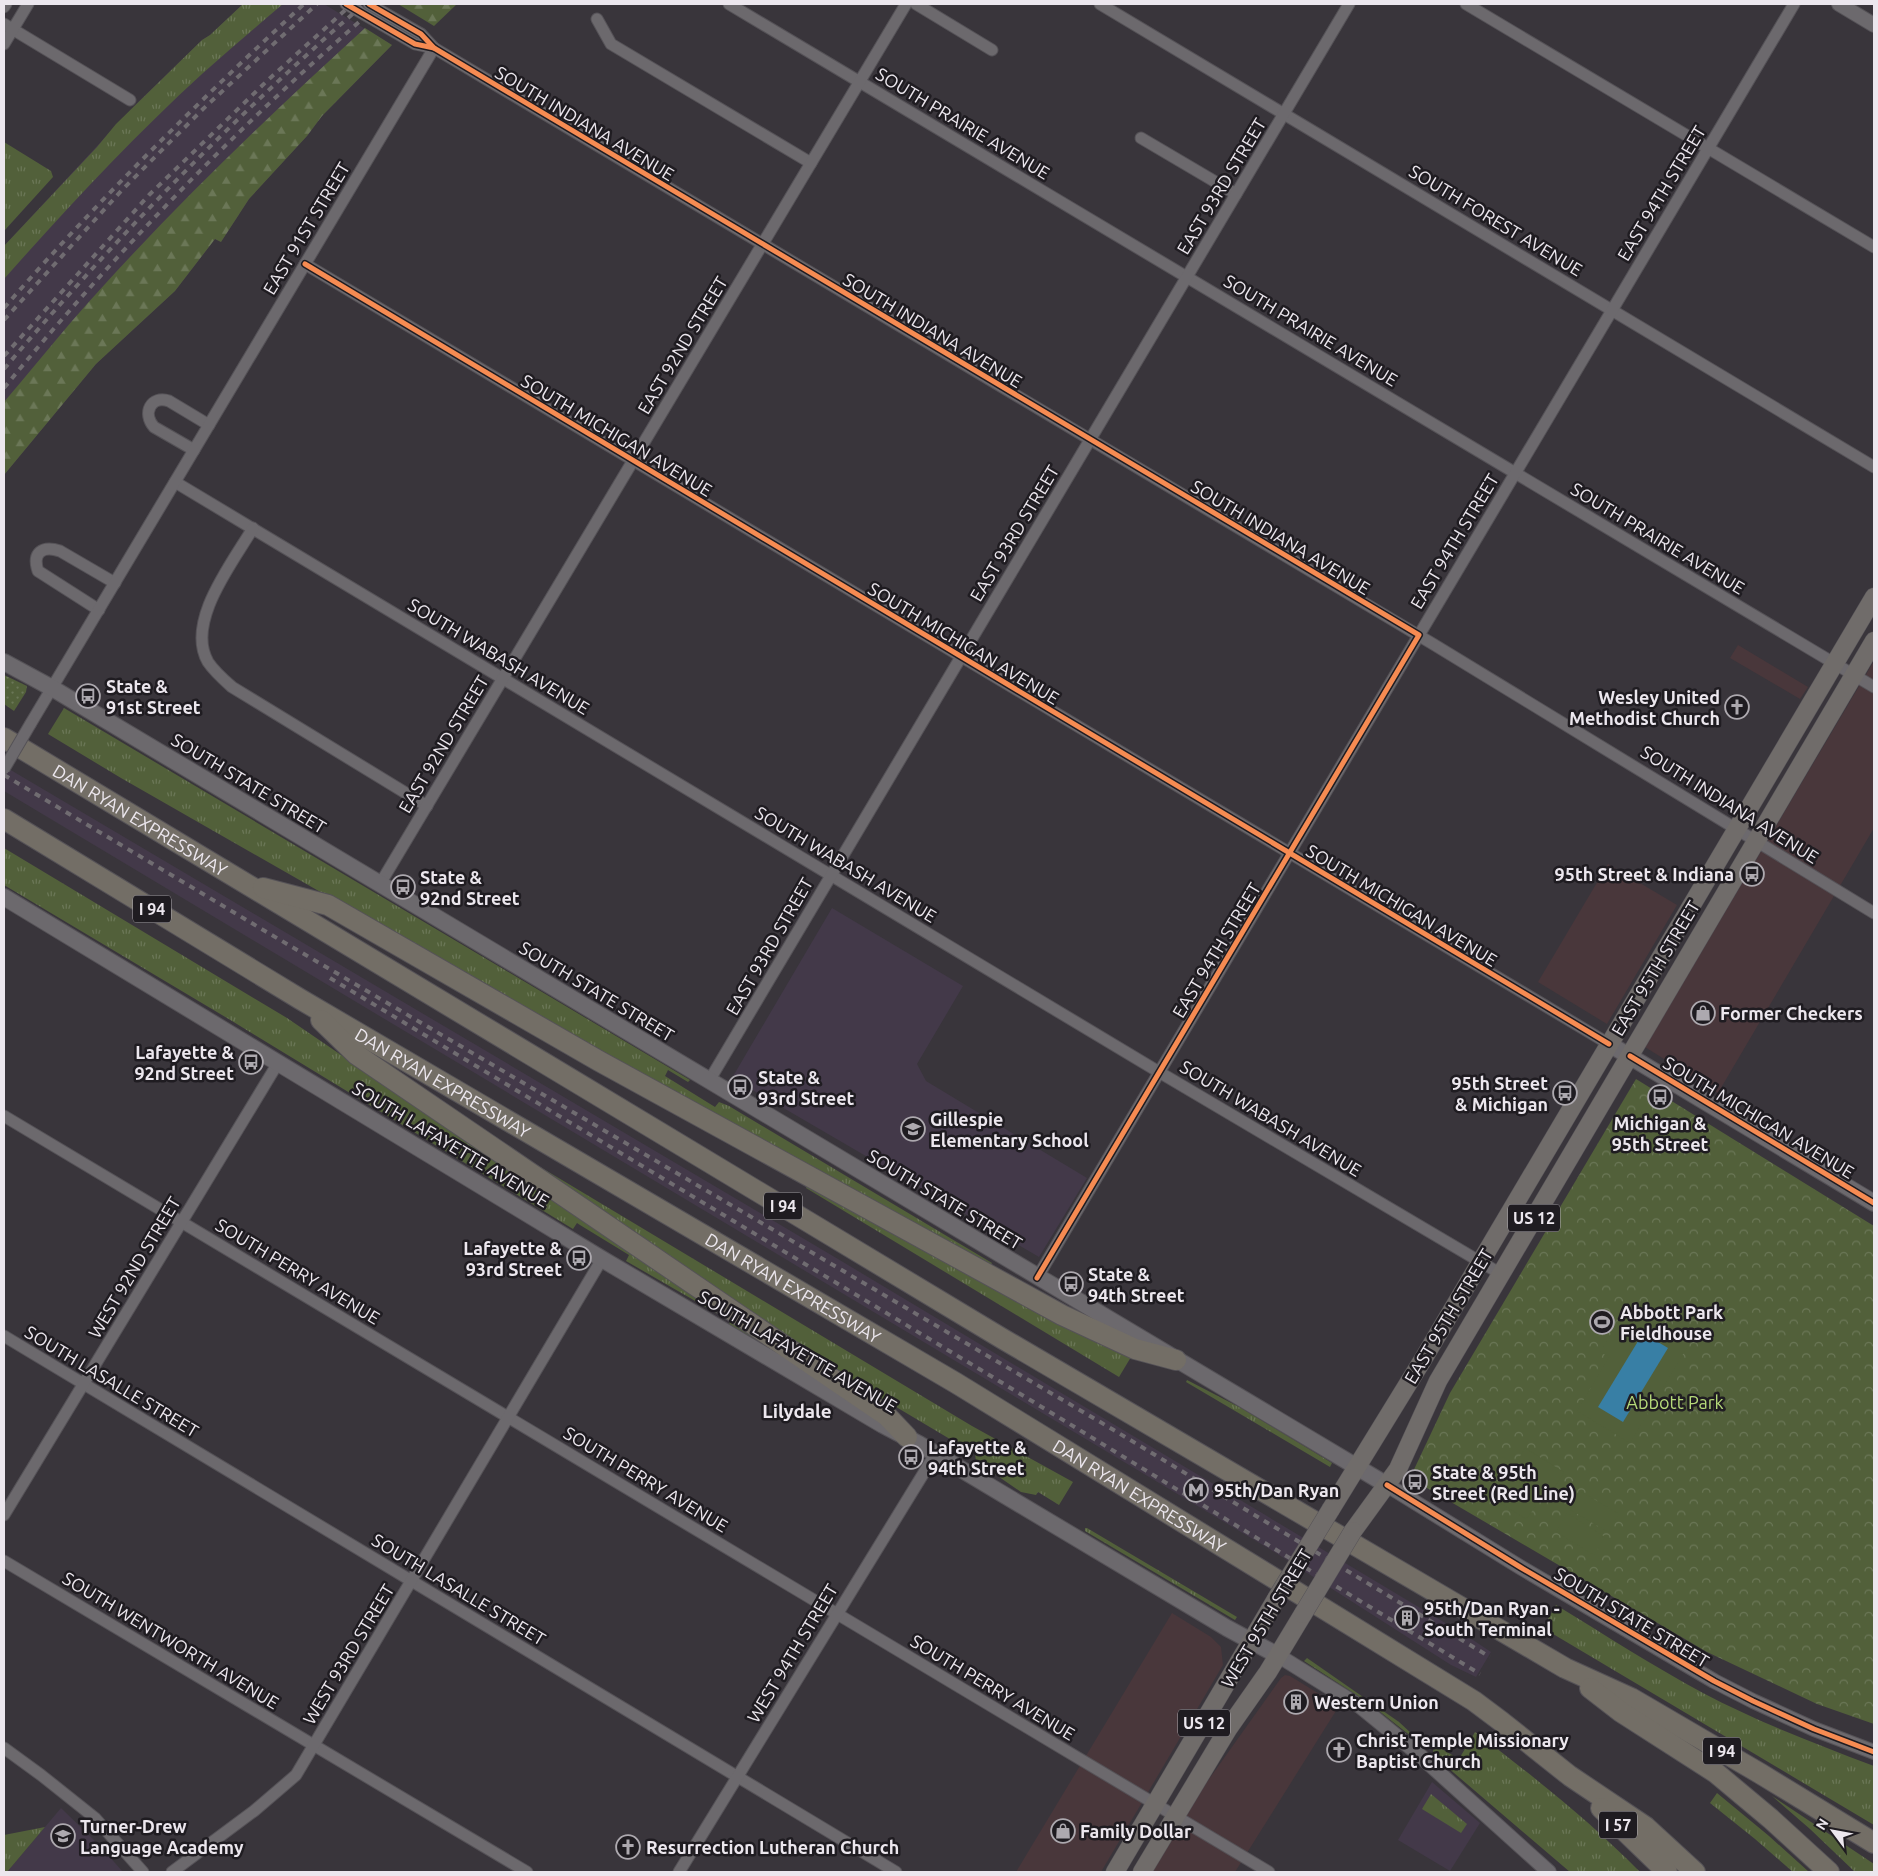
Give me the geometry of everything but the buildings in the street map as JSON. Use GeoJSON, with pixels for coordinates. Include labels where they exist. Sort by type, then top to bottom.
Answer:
{"type":"FeatureCollection","features":[{"type":"Feature","properties":{"kind":"highway","name":"DAN RYAN EXPRESSWAY"},"geometry":{"type":"LineString","coordinates":[[4,738],[242,883],[1004,1338],[1565,1668]]}},
{"type":"Feature","properties":{"kind":"highway","name":"DAN RYAN EXPRESSWAY"},"geometry":{"type":"LineString","coordinates":[[4,819],[300,999],[947,1378],[1474,1701],[1570,1776]]}},
{"type":"Feature","properties":{"kind":"highway"},"geometry":{"type":"LineString","coordinates":[[242,883],[328,904],[599,1061],[1053,1310],[1135,1349],[1176,1360]]}},
{"type":"Feature","properties":{"kind":"highway"},"geometry":{"type":"LineString","coordinates":[[300,999],[357,1055],[887,1416],[907,1437]]}},
{"type":"Feature","properties":{"kind":"highway"},"geometry":{"type":"LineString","coordinates":[[1565,1668],[1621,1712],[1716,1773],[1771,1819],[1829,1872]]}},
{"type":"Feature","properties":{"kind":"highway","name":"I 94"},"geometry":{"type":"LineString","coordinates":[[1565,1668],[1631,1698],[1874,1843]]}},
{"type":"Feature","properties":{"kind":"highway","name":"I 94"},"geometry":{"type":"LineString","coordinates":[[1570,1776],[1646,1828],[1695,1872]]}},
{"type":"Feature","properties":{"kind":"highway","name":"I 57"},"geometry":{"type":"LineString","coordinates":[[1570,1776],[1667,1872]]}},
{"type":"Feature","properties":{"kind":"main road","name":"EAST 95TH STREET"},"geometry":{"type":"LineString","coordinates":[[1356,1467],[1481,1262],[1874,597]]}},
{"type":"Feature","properties":{"kind":"main road","name":"EAST 95TH STREET"},"geometry":{"type":"LineString","coordinates":[[1387,1485],[1398,1469],[1438,1380],[1874,641]]}},
{"type":"Feature","properties":{"kind":"main road","name":"SOUTH STATE STREET"},"geometry":{"type":"LineString","coordinates":[[4,662],[52,688],[1037,1278],[1387,1485]]}},
{"type":"Feature","properties":{"kind":"main road","name":"SOUTH LAFAYETTE AVENUE"},"geometry":{"type":"LineString","coordinates":[[4,897],[602,1259],[883,1425],[936,1454],[1252,1642],[1279,1656]]}},
{"type":"Feature","properties":{"kind":"main road","name":"SOUTH MICHIGAN AVENUE"},"geometry":{"type":"LineString","coordinates":[[1610,1044],[1874,1203]]}},
{"type":"Feature","properties":{"kind":"main road","name":"WEST 95TH STREET"},"geometry":{"type":"LineString","coordinates":[[1115,1872],[1356,1467]]}},
{"type":"Feature","properties":{"kind":"main road","name":"WEST 95TH STREET"},"geometry":{"type":"LineString","coordinates":[[1142,1872],[1228,1729],[1279,1656],[1358,1524],[1387,1485]]}},
{"type":"Feature","properties":{"kind":"street"},"geometry":{"type":"LineString","coordinates":[[4,44],[8,26],[28,4]]}},
{"type":"Feature","properties":{"kind":"street","name":"SOUTH INDIANA AVENUE"},"geometry":{"type":"LineString","coordinates":[[346,4],[415,44],[434,48]]}},
{"type":"Feature","properties":{"kind":"street","name":"SOUTH INDIANA AVENUE"},"geometry":{"type":"LineString","coordinates":[[369,4],[421,34],[434,48],[1419,636],[1874,912]]}},
{"type":"Feature","properties":{"kind":"street","name":"SOUTH PRAIRIE AVENUE"},"geometry":{"type":"LineString","coordinates":[[729,4],[1874,687]]}},
{"type":"Feature","properties":{"kind":"street","name":"EAST 92ND STREET"},"geometry":{"type":"LineString","coordinates":[[380,884],[906,4]]}},
{"type":"Feature","properties":{"kind":"street"},"geometry":{"type":"LineString","coordinates":[[916,4],[992,50]]}},
{"type":"Feature","properties":{"kind":"street","name":"SOUTH FOREST AVENUE"},"geometry":{"type":"LineString","coordinates":[[1100,4],[1874,467]]}},
{"type":"Feature","properties":{"kind":"street","name":"EAST 93RD STREET"},"geometry":{"type":"LineString","coordinates":[[709,1081],[1349,4]]}},
{"type":"Feature","properties":{"kind":"street"},"geometry":{"type":"LineString","coordinates":[[1466,4],[1874,247]]}},
{"type":"Feature","properties":{"kind":"street","name":"EAST 94TH STREET"},"geometry":{"type":"LineString","coordinates":[[1037,1278],[1794,4]]}},
{"type":"Feature","properties":{"kind":"street"},"geometry":{"type":"LineString","coordinates":[[1839,4],[1874,25]]}},
{"type":"Feature","properties":{"kind":"street"},"geometry":{"type":"LineString","coordinates":[[597,19],[611,44],[811,163]]}},
{"type":"Feature","properties":{"kind":"street"},"geometry":{"type":"LineString","coordinates":[[8,26],[130,100]]}},
{"type":"Feature","properties":{"kind":"street","name":"EAST 91ST STREET"},"geometry":{"type":"LineString","coordinates":[[4,769],[434,48]]}},
{"type":"Feature","properties":{"kind":"street"},"geometry":{"type":"LineString","coordinates":[[1141,138],[1236,194]]}},
{"type":"Feature","properties":{"kind":"street","name":"SOUTH MICHIGAN AVENUE"},"geometry":{"type":"LineString","coordinates":[[305,264],[1289,854],[1610,1044]]}},
{"type":"Feature","properties":{"kind":"street"},"geometry":{"type":"LineString","coordinates":[[194,450],[154,427],[148,415],[150,406],[156,401],[163,399],[208,425]]}},
{"type":"Feature","properties":{"kind":"street","name":"SOUTH WABASH AVENUE"},"geometry":{"type":"LineString","coordinates":[[175,482],[1159,1072],[1501,1274]]}},
{"type":"Feature","properties":{"kind":"street"},"geometry":{"type":"LineString","coordinates":[[253,528],[211,599],[204,616],[203,646],[208,662],[232,687],[427,806]]}},
{"type":"Feature","properties":{"kind":"street"},"geometry":{"type":"LineString","coordinates":[[99,610],[38,572],[35,564],[37,555],[43,549],[50,548],[60,551],[114,583]]}},
{"type":"Feature","properties":{"kind":"street","name":"WEST 92ND STREET"},"geometry":{"type":"LineString","coordinates":[[4,1515],[278,1063]]}},
{"type":"Feature","properties":{"kind":"street","name":"SOUTH PERRY AVENUE"},"geometry":{"type":"LineString","coordinates":[[4,1116],[1269,1872]]}},
{"type":"Feature","properties":{"kind":"street","name":"WEST 93RD STREET"},"geometry":{"type":"LineString","coordinates":[[172,1872],[254,1811],[296,1775],[602,1259]]}},
{"type":"Feature","properties":{"kind":"street","name":"SOUTH LASALLE STREET"},"geometry":{"type":"LineString","coordinates":[[4,1336],[896,1872]]}},
{"type":"Feature","properties":{"kind":"street","name":"WEST 94TH STREET"},"geometry":{"type":"LineString","coordinates":[[680,1872],[936,1454]]}},
{"type":"Feature","properties":{"kind":"street","name":"SOUTH STATE STREET"},"geometry":{"type":"LineString","coordinates":[[1387,1485],[1520,1567],[1714,1681],[1814,1729],[1874,1752]]}},
{"type":"Feature","properties":{"kind":"street","name":"SOUTH WENTWORTH AVENUE"},"geometry":{"type":"LineString","coordinates":[[4,1561],[527,1872]]}},
{"type":"Feature","properties":{"kind":"street","name":"SOUTH LAFAYETTE AVENUE"},"geometry":{"type":"LineString","coordinates":[[1279,1656],[1361,1707],[1416,1752],[1549,1872]]}},
{"type":"Feature","properties":{"kind":"street"},"geometry":{"type":"LineString","coordinates":[[4,1748],[41,1774],[95,1818],[143,1872]]}},
{"type":"Feature","properties":{"kind":"shaded area"},"geometry":{"type":"Polygon","coordinates":[[[243,4],[324,4],[392,45],[322,116],[307,136],[249,199],[221,242],[215,239],[175,291],[96,364],[4,475],[4,246],[135,105],[202,40],[210,35],[243,4]]]}},
{"type":"Feature","properties":{"kind":"shaded area"},"geometry":{"type":"Polygon","coordinates":[[[1738,645],[1808,687],[1800,699],[1730,658],[1738,645]]]}},
{"type":"Feature","properties":{"kind":"shaded area"},"geometry":{"type":"Polygon","coordinates":[[[1874,661],[1874,828],[1718,1093],[1645,1047],[1874,661]]]}},
{"type":"Feature","properties":{"kind":"shaded area"},"geometry":{"type":"Polygon","coordinates":[[[4,766],[838,1259],[1467,1636],[1491,1652],[1476,1677],[1451,1665],[1276,1553],[4,791],[4,766]]]}},
{"type":"Feature","properties":{"kind":"shaded area"},"geometry":{"type":"Polygon","coordinates":[[[1608,864],[1677,905],[1607,1024],[1538,982],[1608,864]]]}},
{"type":"Feature","properties":{"kind":"shaded area","name":"Gillespie Elementary School"},"geometry":{"type":"Polygon","coordinates":[[[832,908],[963,986],[917,1064],[926,1081],[1087,1178],[1039,1257],[732,1078],[832,908]]]}},
{"type":"Feature","properties":{"kind":"shaded area"},"geometry":{"type":"Polygon","coordinates":[[[1172,1613],[1211,1637],[1221,1647],[1223,1665],[1101,1872],[1016,1872],[1172,1613]]]}},
{"type":"Feature","properties":{"kind":"shaded area"},"geometry":{"type":"Polygon","coordinates":[[[1285,1675],[1290,1676],[1339,1706],[1235,1872],[1152,1872],[1202,1789],[1285,1675]]]}},
{"type":"Feature","properties":{"kind":"shaded area"},"geometry":{"type":"Polygon","coordinates":[[[1432,1782],[1480,1823],[1450,1871],[1398,1840],[1432,1782]]]}},
{"type":"Feature","properties":{"kind":"shaded area","name":"Turner-Drew Language Academy"},"geometry":{"type":"Polygon","coordinates":[[[61,1808],[99,1845],[123,1872],[7,1872],[61,1808]]]}},
{"type":"Feature","properties":{"kind":"green space"},"geometry":{"type":"Polygon","coordinates":[[[243,4],[283,4],[202,74],[150,123],[4,279],[4,246],[97,147],[116,124],[202,40],[210,35],[243,4]]]}},
{"type":"Feature","properties":{"kind":"green space"},"geometry":{"type":"Polygon","coordinates":[[[398,4],[457,4],[434,26],[398,4]]]}},
{"type":"Feature","properties":{"kind":"green space"},"geometry":{"type":"Polygon","coordinates":[[[365,28],[392,45],[322,116],[307,136],[249,199],[221,242],[215,239],[175,291],[96,364],[4,475],[4,402],[72,321],[142,244],[251,134],[365,28]]]}},
{"type":"Feature","properties":{"kind":"green space"},"geometry":{"type":"Polygon","coordinates":[[[4,142],[51,171],[53,177],[4,231],[4,142]]]}},
{"type":"Feature","properties":{"kind":"green space"},"geometry":{"type":"Polygon","coordinates":[[[4,675],[27,686],[26,692],[14,711],[4,704],[4,675]]]}},
{"type":"Feature","properties":{"kind":"green space"},"geometry":{"type":"Polygon","coordinates":[[[64,708],[690,1080],[688,1082],[668,1070],[665,1076],[715,1107],[719,1102],[729,1106],[992,1263],[990,1267],[670,1092],[121,778],[48,734],[64,708]]]}},
{"type":"Feature","properties":{"kind":"green space"},"geometry":{"type":"Polygon","coordinates":[[[4,848],[287,1018],[779,1354],[729,1325],[730,1321],[626,1261],[629,1255],[577,1223],[573,1229],[232,1021],[4,885],[4,848]]]}},
{"type":"Feature","properties":{"kind":"green space","name":"Abbott Park"},"geometry":{"type":"Polygon","coordinates":[[[1636,1079],[1874,1226],[1874,1724],[1817,1704],[1707,1652],[1410,1478],[1450,1393],[1636,1079]]]}},
{"type":"Feature","properties":{"kind":"green space"},"geometry":{"type":"Polygon","coordinates":[[[537,1165],[972,1426],[1073,1482],[1059,1505],[1038,1492],[1036,1495],[1021,1492],[976,1461],[975,1454],[814,1358],[537,1165]]]}},
{"type":"Feature","properties":{"kind":"green space"},"geometry":{"type":"Polygon","coordinates":[[[808,1183],[1131,1357],[1119,1377],[806,1188],[808,1183]]]}},
{"type":"Feature","properties":{"kind":"green space"},"geometry":{"type":"Polygon","coordinates":[[[1627,1307],[1689,1344],[1630,1443],[1577,1411],[1609,1357],[1600,1352],[1627,1307]]]}},
{"type":"Feature","properties":{"kind":"green space"},"geometry":{"type":"Polygon","coordinates":[[[1187,1380],[1241,1408],[1332,1463],[1330,1467],[1186,1382],[1187,1380]]]}},
{"type":"Feature","properties":{"kind":"green space"},"geometry":{"type":"Polygon","coordinates":[[[1525,1448],[1564,1472],[1547,1500],[1508,1476],[1525,1448]]]}},
{"type":"Feature","properties":{"kind":"green space"},"geometry":{"type":"Polygon","coordinates":[[[1507,1488],[1536,1506],[1526,1519],[1497,1501],[1507,1488]]]}},
{"type":"Feature","properties":{"kind":"green space"},"geometry":{"type":"Polygon","coordinates":[[[1580,1491],[1619,1514],[1608,1532],[1569,1509],[1580,1491]]]}},
{"type":"Feature","properties":{"kind":"green space"},"geometry":{"type":"Polygon","coordinates":[[[1567,1513],[1605,1537],[1594,1555],[1556,1532],[1567,1513]]]}},
{"type":"Feature","properties":{"kind":"green space"},"geometry":{"type":"Polygon","coordinates":[[[1085,1528],[1237,1617],[1235,1620],[1085,1531],[1085,1528]]]}},
{"type":"Feature","properties":{"kind":"green space"},"geometry":{"type":"Polygon","coordinates":[[[1556,1605],[1666,1672],[1724,1704],[1787,1732],[1874,1766],[1874,1825],[1543,1628],[1556,1605]]]}},
{"type":"Feature","properties":{"kind":"green space"},"geometry":{"type":"Polygon","coordinates":[[[1307,1658],[1399,1722],[1412,1734],[1412,1737],[1369,1703],[1304,1661],[1307,1658]]]}},
{"type":"Feature","properties":{"kind":"green space"},"geometry":{"type":"Polygon","coordinates":[[[1475,1732],[1560,1799],[1640,1872],[1570,1872],[1433,1755],[1435,1745],[1459,1759],[1475,1732]]]}},
{"type":"Feature","properties":{"kind":"green space"},"geometry":{"type":"Polygon","coordinates":[[[1717,1793],[1809,1872],[1793,1872],[1710,1803],[1717,1793]]]}},
{"type":"Feature","properties":{"kind":"green space"},"geometry":{"type":"Polygon","coordinates":[[[1431,1794],[1467,1824],[1461,1833],[1422,1809],[1431,1794]]]}},
{"type":"Feature","properties":{"kind":"green space"},"geometry":{"type":"Polygon","coordinates":[[[1772,1796],[1874,1864],[1874,1872],[1855,1872],[1772,1796]]]}},
{"type":"Feature","properties":{"kind":"green space"},"geometry":{"type":"Polygon","coordinates":[[[45,1827],[7,1872],[4,1872],[4,1835],[45,1827]]]}},
{"type":"Feature","properties":{"kind":"water"},"geometry":{"type":"Polygon","coordinates":[[[1643,1333],[1668,1348],[1623,1422],[1598,1407],[1643,1333]]]}},
{"type":"Feature","properties":{"kind":"railway"},"geometry":{"type":"LineString","coordinates":[[4,308],[150,152],[304,4]]}},
{"type":"Feature","properties":{"kind":"railway"},"geometry":{"type":"LineString","coordinates":[[4,320],[122,190],[203,109],[317,4]]}},
{"type":"Feature","properties":{"kind":"railway"},"geometry":{"type":"LineString","coordinates":[[4,356],[149,195],[269,79],[352,4]]}},
{"type":"Feature","properties":{"kind":"railway"},"geometry":{"type":"LineString","coordinates":[[4,369],[132,226],[222,134],[364,4]]}},
{"type":"Feature","properties":{"kind":"railway"},"geometry":{"type":"LineString","coordinates":[[4,388],[91,286],[183,188],[329,48],[380,4]]}},
{"type":"Feature","properties":{"kind":"railway"},"geometry":{"type":"LineString","coordinates":[[4,775],[270,934],[1112,1429],[1490,1657]]}},
{"type":"Feature","properties":{"kind":"railway"},"geometry":{"type":"LineString","coordinates":[[330,978],[981,1370],[1480,1674]]}},
{"type":"Feature","properties":{"kind":"cycle path"},"geometry":{"type":"LineString","coordinates":[[346,4],[415,44],[434,48]]}},
{"type":"Feature","properties":{"kind":"cycle path"},"geometry":{"type":"LineString","coordinates":[[369,4],[421,34],[434,48],[1419,635],[1037,1278]]}},
{"type":"Feature","properties":{"kind":"cycle path"},"geometry":{"type":"LineString","coordinates":[[305,264],[1609,1044]]}},
{"type":"Feature","properties":{"kind":"cycle path"},"geometry":{"type":"LineString","coordinates":[[1630,1056],[1874,1203]]}},
{"type":"Feature","properties":{"kind":"cycle path"},"geometry":{"type":"LineString","coordinates":[[1387,1485],[1520,1567],[1714,1681],[1814,1729],[1874,1752]]}},
{"type":"Feature","properties":{"kind":"place","name":"State & 91st Street"},"geometry":{"type":"Point","coordinates":[88,696]}},
{"type":"Feature","properties":{"kind":"place","name":"Wesley United Methodist Church"},"geometry":{"type":"Point","coordinates":[1737,707]}},
{"type":"Feature","properties":{"kind":"place","name":"95th Street & Indiana"},"geometry":{"type":"Point","coordinates":[1752,874]}},
{"type":"Feature","properties":{"kind":"place","name":"State & 92nd Street"},"geometry":{"type":"Point","coordinates":[403,887]}},
{"type":"Feature","properties":{"kind":"place","name":"Former Checkers"},"geometry":{"type":"Point","coordinates":[1703,1013]}},
{"type":"Feature","properties":{"kind":"place","name":"Lafayette & 92nd Street"},"geometry":{"type":"Point","coordinates":[251,1062]}},
{"type":"Feature","properties":{"kind":"place","name":"State & 93rd Street"},"geometry":{"type":"Point","coordinates":[740,1087]}},
{"type":"Feature","properties":{"kind":"place","name":"95th Street & Michigan"},"geometry":{"type":"Point","coordinates":[1565,1093]}},
{"type":"Feature","properties":{"kind":"place","name":"Michigan & 95th Street"},"geometry":{"type":"Point","coordinates":[1660,1097]}},
{"type":"Feature","properties":{"kind":"place","name":"Gillespie Elementary School"},"geometry":{"type":"Point","coordinates":[913,1129]}},
{"type":"Feature","properties":{"kind":"place","name":"Lafayette & 93rd Street"},"geometry":{"type":"Point","coordinates":[579,1258]}},
{"type":"Feature","properties":{"kind":"place","name":"State & 94th Street"},"geometry":{"type":"Point","coordinates":[1071,1284]}},
{"type":"Feature","properties":{"kind":"place","name":"Abbott Park Fieldhouse"},"geometry":{"type":"Point","coordinates":[1602,1322]}},
{"type":"Feature","properties":{"kind":"place","name":"Lafayette & 94th Street"},"geometry":{"type":"Point","coordinates":[911,1457]}},
{"type":"Feature","properties":{"kind":"place","name":"State & 95th Street (Red Line)"},"geometry":{"type":"Point","coordinates":[1415,1482]}},
{"type":"Feature","properties":{"kind":"place","name":"95th/Dan Ryan"},"geometry":{"type":"Point","coordinates":[1196,1490]}},
{"type":"Feature","properties":{"kind":"place","name":"95th/Dan Ryan - South Terminal"},"geometry":{"type":"Point","coordinates":[1407,1618]}},
{"type":"Feature","properties":{"kind":"place","name":"Western Union"},"geometry":{"type":"Point","coordinates":[1296,1702]}},
{"type":"Feature","properties":{"kind":"place","name":"Christ Temple Missionary Baptist Church"},"geometry":{"type":"Point","coordinates":[1339,1750]}},
{"type":"Feature","properties":{"kind":"place","name":"Family Dollar"},"geometry":{"type":"Point","coordinates":[1063,1831]}},
{"type":"Feature","properties":{"kind":"place","name":"Turner-Drew Language Academy"},"geometry":{"type":"Point","coordinates":[63,1836]}},
{"type":"Feature","properties":{"kind":"place","name":"Resurrection Lutheran Church"},"geometry":{"type":"Point","coordinates":[628,1847]}},
{"type":"Feature","properties":{"kind":"district","name":"Lilydale"},"geometry":{"type":"Point","coordinates":[797,1411]}}]}
